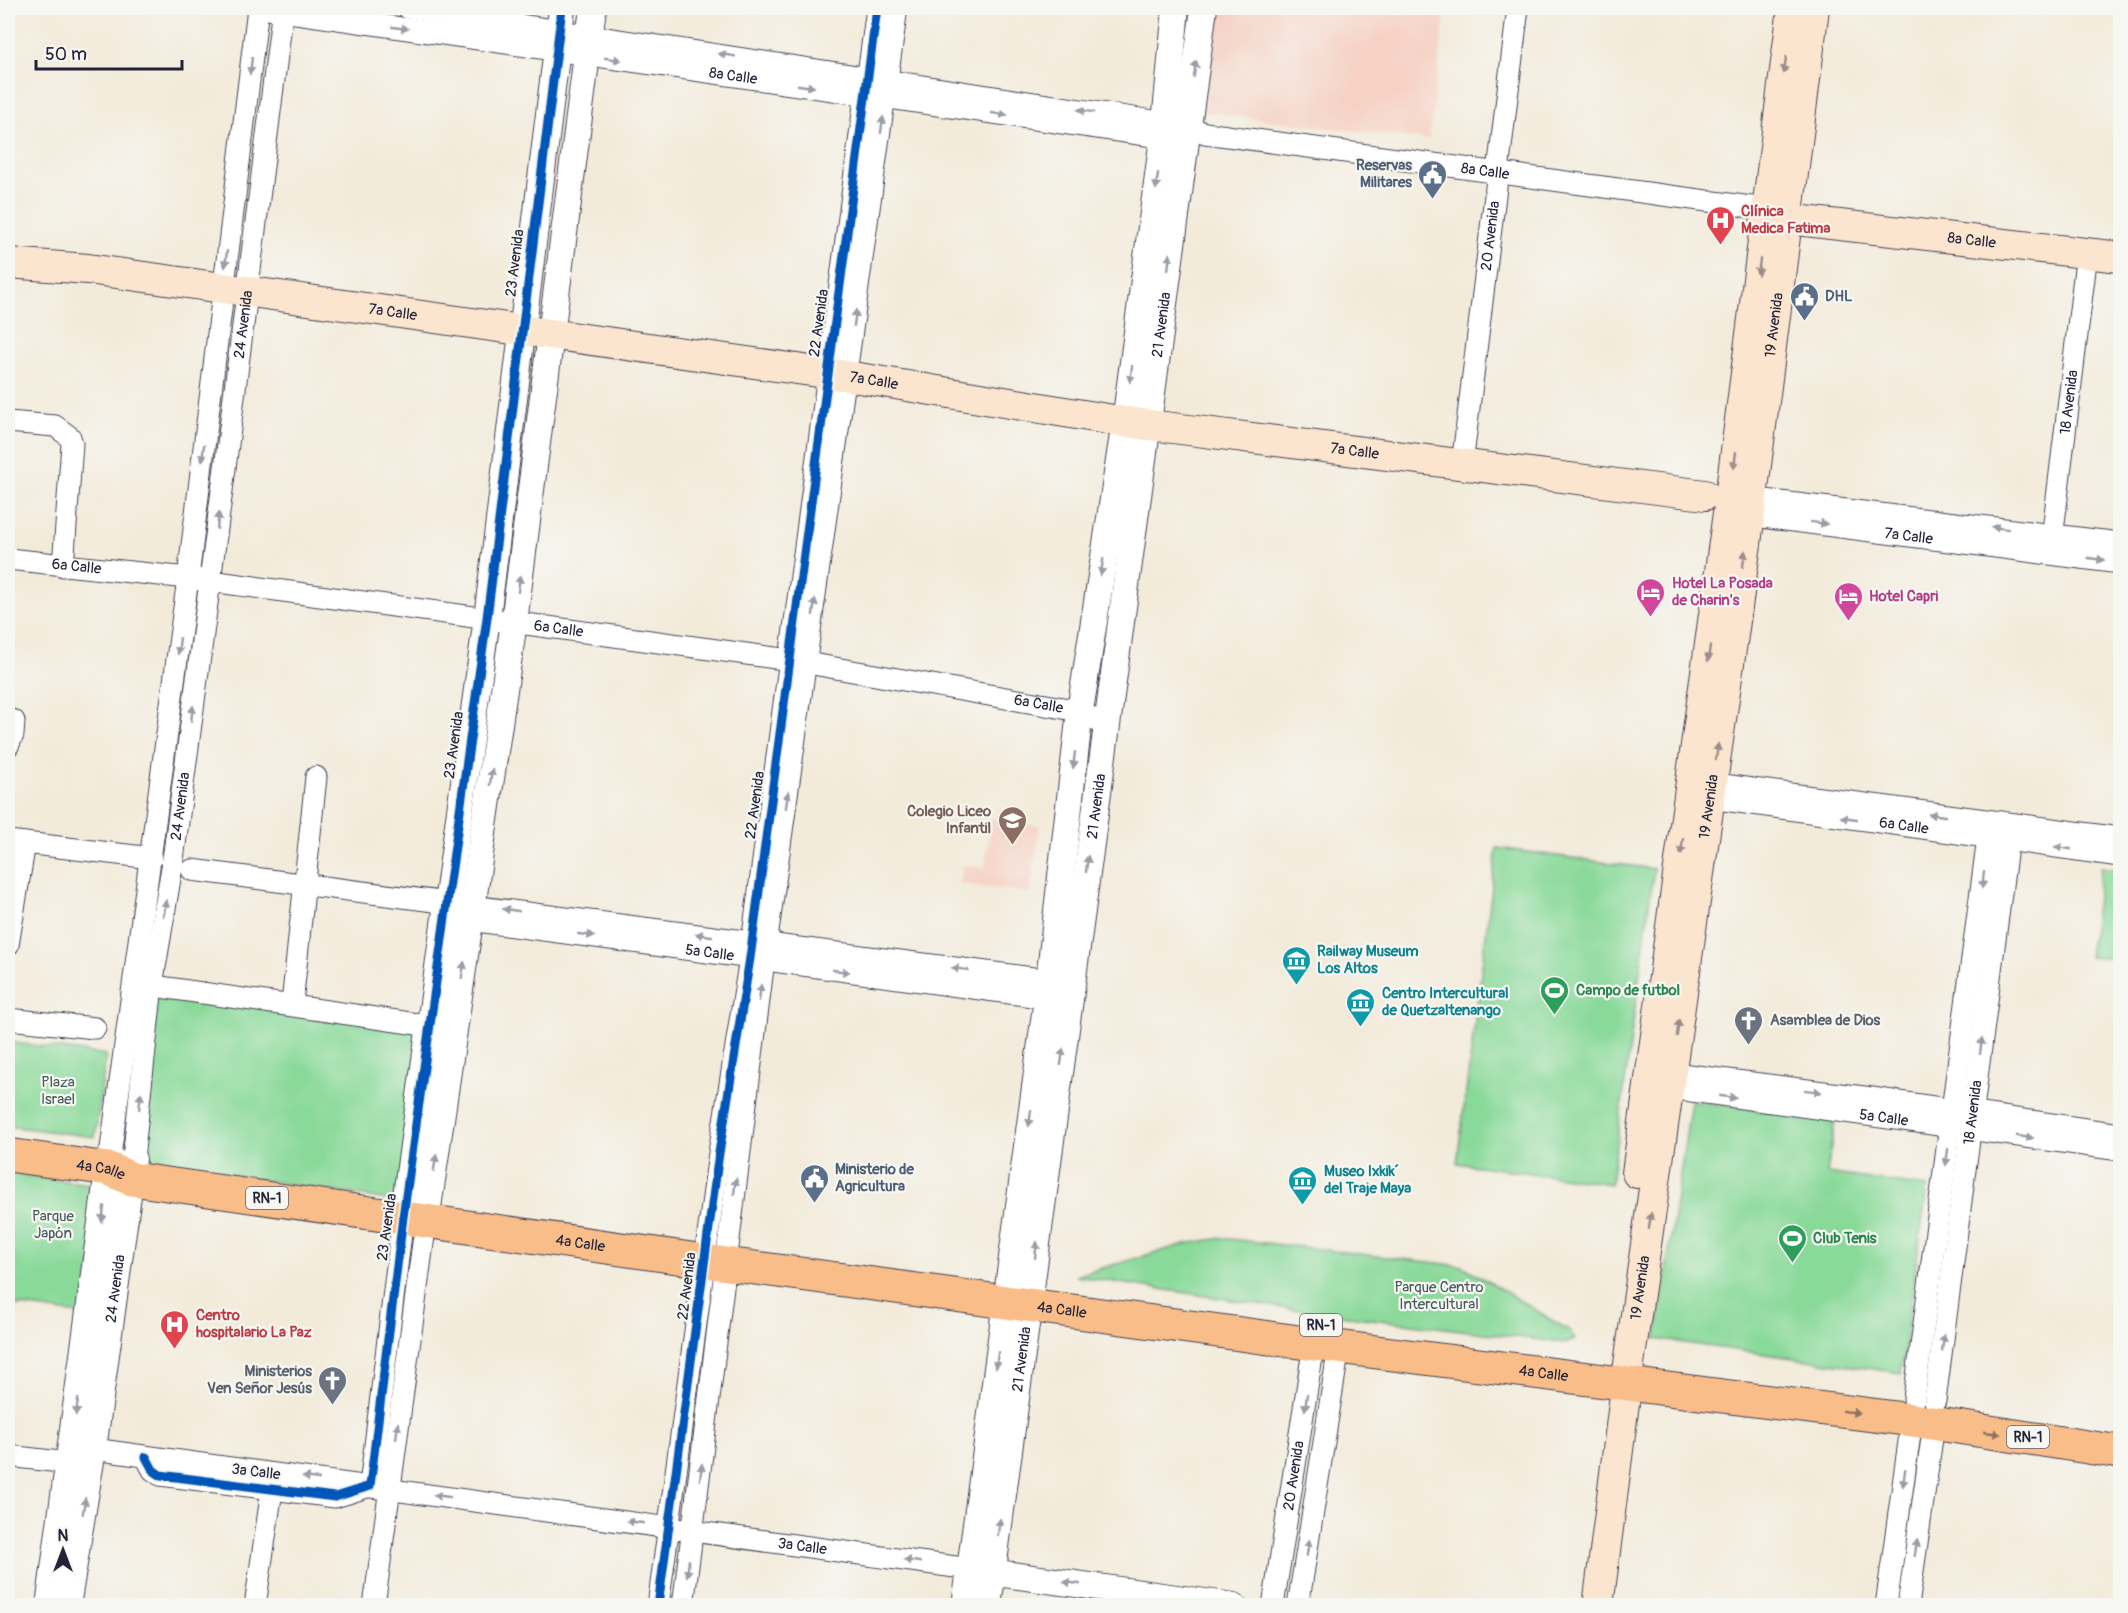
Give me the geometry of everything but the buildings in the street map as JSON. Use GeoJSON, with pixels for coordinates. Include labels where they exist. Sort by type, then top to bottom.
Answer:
{"type":"FeatureCollection","features":[{"type":"Feature","properties":{"kind":"main road","name":"19 Avenida"},"geometry":{"type":"LineString","coordinates":[[1776,214],[1792,8]]}},
{"type":"Feature","properties":{"kind":"main road","name":"19 Avenida"},"geometry":{"type":"LineString","coordinates":[[1581,1605],[1619,1372],[1701,789],[1733,503],[1776,214],[1814,8]]}},
{"type":"Feature","properties":{"kind":"main road","name":"8a Calle"},"geometry":{"type":"LineString","coordinates":[[1776,214],[2121,257]]}},
{"type":"Feature","properties":{"kind":"main road","name":"7a Calle"},"geometry":{"type":"LineString","coordinates":[[8,263],[88,269],[837,374],[1136,423],[1733,503]]}},
{"type":"Feature","properties":{"kind":"main road","name":"4a Calle"},"geometry":{"type":"LineString","coordinates":[[8,1142],[121,1166],[416,1212],[717,1253],[1018,1293],[1317,1325],[1619,1372],[1924,1411],[2121,1429]]}},
{"type":"Feature","properties":{"kind":"main road","name":"4a Calle"},"geometry":{"type":"LineString","coordinates":[[8,1155],[121,1166]]}},
{"type":"Feature","properties":{"kind":"main road","name":"4a Calle"},"geometry":{"type":"LineString","coordinates":[[1018,1293],[1327,1346],[1619,1372]]}},
{"type":"Feature","properties":{"kind":"main road","name":"19 Avenida"},"geometry":{"type":"LineString","coordinates":[[1598,1605],[1619,1372]]}},
{"type":"Feature","properties":{"kind":"main road","name":"4a Calle"},"geometry":{"type":"LineString","coordinates":[[1924,1411],[2121,1452]]}},
{"type":"Feature","properties":{"kind":"street","name":"8a Calle"},"geometry":{"type":"LineString","coordinates":[[258,8],[559,29]]}},
{"type":"Feature","properties":{"kind":"street","name":"24 Avenida"},"geometry":{"type":"LineString","coordinates":[[143,984],[172,867],[210,581],[258,8]]}},
{"type":"Feature","properties":{"kind":"street","name":"8a Calle"},"geometry":{"type":"LineString","coordinates":[[408,8],[559,29],[589,44],[877,88],[1181,132],[1491,171],[1776,214]]}},
{"type":"Feature","properties":{"kind":"street","name":"23 Avenida"},"geometry":{"type":"LineString","coordinates":[[374,1605],[380,1488],[416,1212],[431,1026],[446,910],[487,618],[589,44],[593,8]]}},
{"type":"Feature","properties":{"kind":"street","name":"22 Avenida"},"geometry":{"type":"LineString","coordinates":[[877,8],[877,88]]}},
{"type":"Feature","properties":{"kind":"street","name":"22 Avenida"},"geometry":{"type":"LineString","coordinates":[[658,1605],[669,1526],[717,1253],[877,88],[897,8]]}},
{"type":"Feature","properties":{"kind":"street","name":"21 Avenida"},"geometry":{"type":"LineString","coordinates":[[1176,8],[1181,132]]}},
{"type":"Feature","properties":{"kind":"street","name":"21 Avenida"},"geometry":{"type":"LineString","coordinates":[[1018,1293],[1048,989],[1080,711],[1136,423],[1181,132],[1204,8]]}},
{"type":"Feature","properties":{"kind":"street","name":"20 Avenida"},"geometry":{"type":"LineString","coordinates":[[1457,465],[1491,171],[1505,8]]}},
{"type":"Feature","properties":{"kind":"street","name":"20 Avenida"},"geometry":{"type":"LineString","coordinates":[[1491,171],[1518,8]]}},
{"type":"Feature","properties":{"kind":"street","name":"24 Avenida"},"geometry":{"type":"LineString","coordinates":[[49,1605],[78,1451],[121,1166],[143,984],[152,858],[188,578],[282,9]]}},
{"type":"Feature","properties":{"kind":"street","name":"23 Avenida"},"geometry":{"type":"LineString","coordinates":[[416,1212],[472,912],[514,622],[559,29]]}},
{"type":"Feature","properties":{"kind":"street","name":"18 Avenida"},"geometry":{"type":"LineString","coordinates":[[2045,543],[2081,252]]}},
{"type":"Feature","properties":{"kind":"street"},"geometry":{"type":"LineString","coordinates":[[8,422],[55,426],[70,437],[72,444],[63,566]]}},
{"type":"Feature","properties":{"kind":"street","name":"21 Avenida"},"geometry":{"type":"LineString","coordinates":[[965,1605],[981,1571],[1018,1293],[1105,726],[1136,423]]}},
{"type":"Feature","properties":{"kind":"street","name":"7a Calle"},"geometry":{"type":"LineString","coordinates":[[1733,503],[2045,543],[2121,562]]}},
{"type":"Feature","properties":{"kind":"street","name":"7a Calle"},"geometry":{"type":"LineString","coordinates":[[2045,543],[2121,543]]}},
{"type":"Feature","properties":{"kind":"street","name":"6a Calle"},"geometry":{"type":"LineString","coordinates":[[8,559],[188,578],[798,661],[1080,711],[1105,726]]}},
{"type":"Feature","properties":{"kind":"street"},"geometry":{"type":"LineString","coordinates":[[8,719],[14,721],[13,735],[8,747]]}},
{"type":"Feature","properties":{"kind":"street"},"geometry":{"type":"LineString","coordinates":[[292,1005],[316,777]]}},
{"type":"Feature","properties":{"kind":"street","name":"6a Calle"},"geometry":{"type":"LineString","coordinates":[[1701,789],[1999,832],[2121,856]]}},
{"type":"Feature","properties":{"kind":"street","name":"18 Avenida"},"geometry":{"type":"LineString","coordinates":[[1908,1605],[1924,1411],[1999,832]]}},
{"type":"Feature","properties":{"kind":"street","name":"6a Calle"},"geometry":{"type":"LineString","coordinates":[[1999,832],[2121,838]]}},
{"type":"Feature","properties":{"kind":"street"},"geometry":{"type":"LineString","coordinates":[[8,945],[16,842],[152,858]]}},
{"type":"Feature","properties":{"kind":"street","name":"5a Calle"},"geometry":{"type":"LineString","coordinates":[[192,870],[303,885],[446,910],[1048,989]]}},
{"type":"Feature","properties":{"kind":"street"},"geometry":{"type":"LineString","coordinates":[[143,984],[431,1026]]}},
{"type":"Feature","properties":{"kind":"street"},"geometry":{"type":"LineString","coordinates":[[8,1019],[95,1028]]}},
{"type":"Feature","properties":{"kind":"street","name":"5a Calle"},"geometry":{"type":"LineString","coordinates":[[1660,1079],[1961,1120],[2121,1134]]}},
{"type":"Feature","properties":{"kind":"street","name":"5a Calle"},"geometry":{"type":"LineString","coordinates":[[1961,1120],[2121,1150]]}},
{"type":"Feature","properties":{"kind":"street","name":"22 Avenida"},"geometry":{"type":"LineString","coordinates":[[683,1605],[693,1530],[717,1253]]}},
{"type":"Feature","properties":{"kind":"street","name":"20 Avenida"},"geometry":{"type":"LineString","coordinates":[[1273,1605],[1327,1346]]}},
{"type":"Feature","properties":{"kind":"street","name":"20 Avenida"},"geometry":{"type":"LineString","coordinates":[[1298,1605],[1327,1346]]}},
{"type":"Feature","properties":{"kind":"street","name":"18 Avenida"},"geometry":{"type":"LineString","coordinates":[[1886,1605],[1924,1411]]}},
{"type":"Feature","properties":{"kind":"street","name":"24 Avenida"},"geometry":{"type":"LineString","coordinates":[[67,1605],[78,1451]]}},
{"type":"Feature","properties":{"kind":"street","name":"3a Calle"},"geometry":{"type":"LineString","coordinates":[[8,1456],[78,1451],[146,1456],[1234,1605]]}},
{"type":"Feature","properties":{"kind":"street","name":"3a Calle"},"geometry":{"type":"LineString","coordinates":[[146,1456],[153,1470],[160,1475],[335,1497],[380,1488]]}},
{"type":"Feature","properties":{"kind":"street"},"geometry":{"type":"LineString","coordinates":[[255,1605],[272,1490]]}},
{"type":"Feature","properties":{"kind":"street","name":"21 Avenida"},"geometry":{"type":"LineString","coordinates":[[981,1571],[988,1605]]}},
{"type":"Feature","properties":{"kind":"shaded area"},"geometry":{"type":"Polygon","coordinates":[[[1217,8],[1446,8],[1429,140],[1203,112],[1217,8]]]}},
{"type":"Feature","properties":{"kind":"shaded area","name":"Colegio Liceo Infantil"},"geometry":{"type":"Polygon","coordinates":[[[991,819],[1040,826],[1030,893],[960,884],[963,865],[985,868],[991,819]]]}},
{"type":"Feature","properties":{"kind":"green space","name":"Campo de futbol"},"geometry":{"type":"Polygon","coordinates":[[[1497,848],[1654,869],[1611,1184],[1457,1163],[1497,848]]]}},
{"type":"Feature","properties":{"kind":"green space"},"geometry":{"type":"Polygon","coordinates":[[[2101,867],[2120,870],[2120,959],[2089,957],[2101,867]]]}},
{"type":"Feature","properties":{"kind":"green space"},"geometry":{"type":"Polygon","coordinates":[[[155,987],[431,1029],[406,1203],[134,1159],[155,987]]]}},
{"type":"Feature","properties":{"kind":"green space","name":"Plaza Israel"},"geometry":{"type":"Polygon","coordinates":[[[8,1042],[106,1055],[95,1137],[8,1126],[8,1042]]]}},
{"type":"Feature","properties":{"kind":"green space","name":"Club Tenis"},"geometry":{"type":"Polygon","coordinates":[[[1691,1101],[1835,1119],[1827,1173],[1927,1187],[1901,1373],[1656,1339],[1691,1101]]]}},
{"type":"Feature","properties":{"kind":"green space","name":"Parque Japón"},"geometry":{"type":"Polygon","coordinates":[[[8,1173],[103,1186],[85,1315],[8,1304],[8,1173]]]}},
{"type":"Feature","properties":{"kind":"green space","name":"Parque Centro Intercultural"},"geometry":{"type":"Polygon","coordinates":[[[1222,1238],[1463,1266],[1570,1331],[1575,1339],[1566,1343],[1291,1309],[1075,1276],[1185,1244],[1222,1238]]]}},
{"type":"Feature","properties":{"kind":"cycle path"},"geometry":{"type":"LineString","coordinates":[[146,1457],[153,1470],[160,1475],[335,1497],[370,1486],[403,1217],[487,618],[562,8]]}},
{"type":"Feature","properties":{"kind":"cycle path"},"geometry":{"type":"LineString","coordinates":[[658,1606],[719,1153],[750,958],[877,8]]}},
{"type":"Feature","properties":{"kind":"place","name":"Reservas Militares"},"geometry":{"type":"Point","coordinates":[1433,200]}},
{"type":"Feature","properties":{"kind":"place","name":"Clínica Medica Fatima"},"geometry":{"type":"Point","coordinates":[1720,246]}},
{"type":"Feature","properties":{"kind":"place","name":"DHL"},"geometry":{"type":"Point","coordinates":[1804,322]}},
{"type":"Feature","properties":{"kind":"place","name":"Hotel La Posada de Charin's"},"geometry":{"type":"Point","coordinates":[1651,618]}},
{"type":"Feature","properties":{"kind":"place","name":"Hotel Capri"},"geometry":{"type":"Point","coordinates":[1848,622]}},
{"type":"Feature","properties":{"kind":"place","name":"Colegio Liceo Infantil"},"geometry":{"type":"Point","coordinates":[1012,846]}},
{"type":"Feature","properties":{"kind":"place","name":"Railway Museum Los Altos"},"geometry":{"type":"Point","coordinates":[1296,986]}},
{"type":"Feature","properties":{"kind":"place","name":"Campo de futbol"},"geometry":{"type":"Point","coordinates":[1555,1016]}},
{"type":"Feature","properties":{"kind":"place","name":"Centro Intercultural de Quetzaltenango"},"geometry":{"type":"Point","coordinates":[1361,1028]}},
{"type":"Feature","properties":{"kind":"place","name":"Asamblea de Dios"},"geometry":{"type":"Point","coordinates":[1749,1046]}},
{"type":"Feature","properties":{"kind":"place","name":"Ministerio de Agricultura"},"geometry":{"type":"Point","coordinates":[814,1204]}},
{"type":"Feature","properties":{"kind":"place","name":"Museo Ixkik´ del Traje Maya"},"geometry":{"type":"Point","coordinates":[1303,1206]}},
{"type":"Feature","properties":{"kind":"place","name":"Club Tenis"},"geometry":{"type":"Point","coordinates":[1792,1264]}},
{"type":"Feature","properties":{"kind":"place","name":"Centro hospitalario La Paz"},"geometry":{"type":"Point","coordinates":[175,1350]}},
{"type":"Feature","properties":{"kind":"place","name":"Ministerios Ven Señor Jesús"},"geometry":{"type":"Point","coordinates":[333,1406]}}]}
